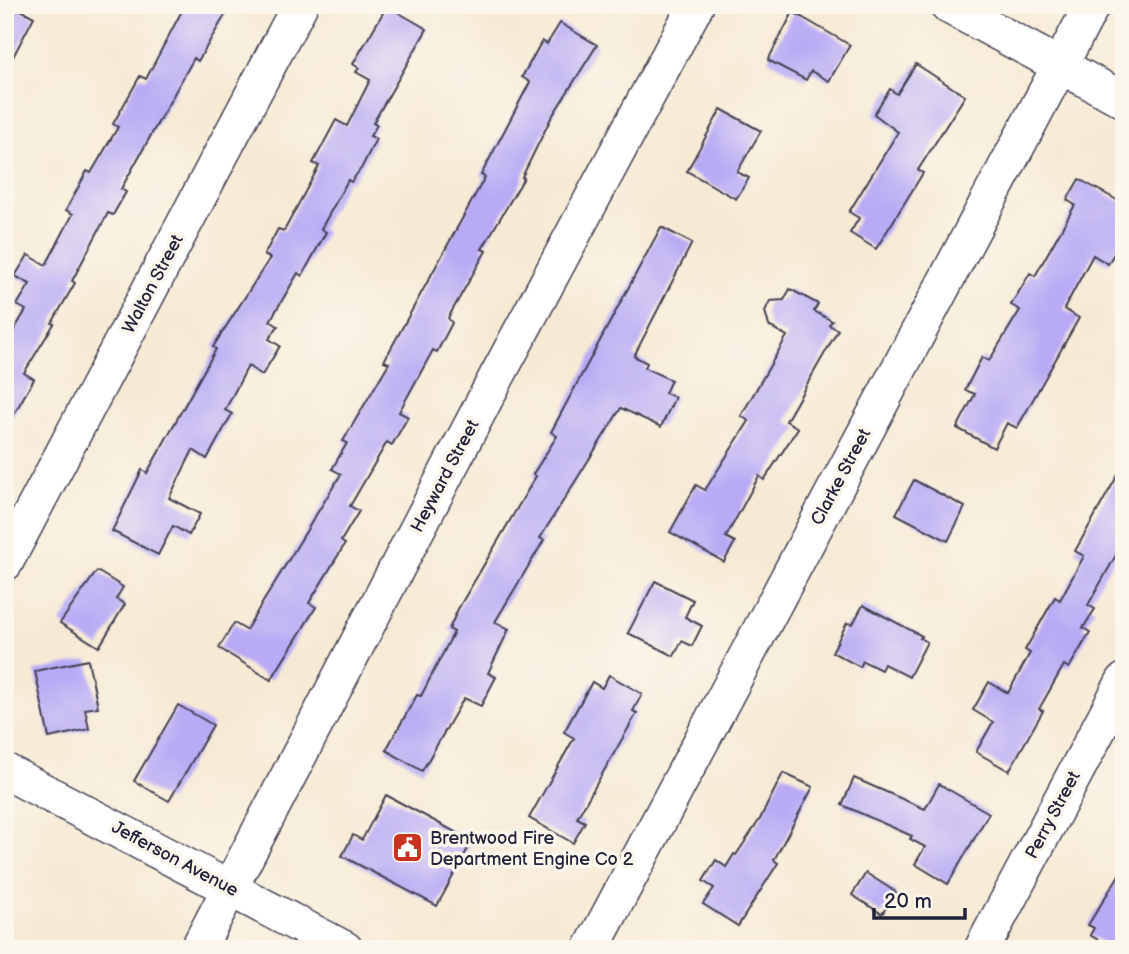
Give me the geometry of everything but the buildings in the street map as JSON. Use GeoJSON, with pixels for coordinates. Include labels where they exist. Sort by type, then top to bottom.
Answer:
{"type":"FeatureCollection","features":[{"type":"Feature","properties":{"kind":"street","name":"Walton Street"},"geometry":{"type":"LineString","coordinates":[[5,564],[300,5]]}},
{"type":"Feature","properties":{"kind":"street","name":"Heyward Street"},"geometry":{"type":"LineString","coordinates":[[198,949],[495,380],[696,5]]}},
{"type":"Feature","properties":{"kind":"street"},"geometry":{"type":"LineString","coordinates":[[947,5],[1124,100]]}},
{"type":"Feature","properties":{"kind":"street","name":"Clarke Street"},"geometry":{"type":"LineString","coordinates":[[591,949],[1091,5]]}},
{"type":"Feature","properties":{"kind":"street","name":"Perry Street"},"geometry":{"type":"LineString","coordinates":[[982,949],[1124,681]]}},
{"type":"Feature","properties":{"kind":"street","name":"Jefferson Avenue"},"geometry":{"type":"LineString","coordinates":[[5,771],[345,949]]}},
{"type":"Feature","properties":{"kind":"place","name":"Brentwood Fire Department Engine Co 2"},"geometry":{"type":"Point","coordinates":[407,848]}}]}
